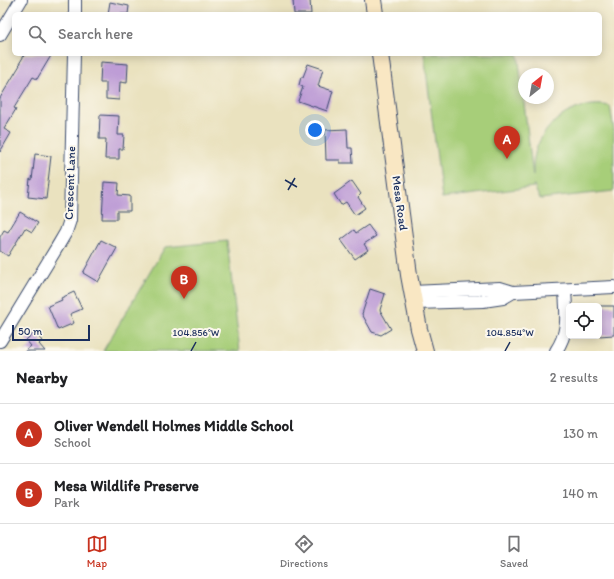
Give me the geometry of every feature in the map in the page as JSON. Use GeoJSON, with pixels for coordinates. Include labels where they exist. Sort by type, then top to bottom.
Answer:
{"type":"FeatureCollection","features":[{"type":"Feature","properties":{"kind":"main road"},"geometry":{"type":"LineString","coordinates":[[373,0],[375,12]]}},
{"type":"Feature","properties":{"kind":"main road","name":"Mesa Road"},"geometry":{"type":"LineString","coordinates":[[380,56],[413,298],[425,351]]}},
{"type":"Feature","properties":{"kind":"street"},"geometry":{"type":"LineString","coordinates":[[14,12],[21,0]]}},
{"type":"Feature","properties":{"kind":"street"},"geometry":{"type":"LineString","coordinates":[[75,0],[75,12]]}},
{"type":"Feature","properties":{"kind":"street"},"geometry":{"type":"LineString","coordinates":[[0,35],[12,15]]}},
{"type":"Feature","properties":{"kind":"street","name":"Crescent Lane"},"geometry":{"type":"LineString","coordinates":[[0,341],[66,232],[70,220],[74,56]]}},
{"type":"Feature","properties":{"kind":"street"},"geometry":{"type":"LineString","coordinates":[[413,298],[456,296],[500,288],[513,292],[614,287]]}},
{"type":"Feature","properties":{"kind":"street"},"geometry":{"type":"LineString","coordinates":[[556,351],[564,336],[567,326],[565,290]]}},
{"type":"Feature","properties":{"kind":"green space"},"geometry":{"type":"Polygon","coordinates":[[[424,56],[518,56],[520,68],[518,68],[518,104],[524,104],[533,176],[534,160],[538,145],[552,124],[573,110],[585,106],[610,106],[614,130],[614,191],[540,199],[534,185],[534,187],[442,198],[424,56]]]}},
{"type":"Feature","properties":{"kind":"green space"},"geometry":{"type":"Polygon","coordinates":[[[227,241],[240,351],[103,351],[165,247],[227,241]]]}},
{"type":"Feature","properties":{"kind":"building"},"geometry":{"type":"Polygon","coordinates":[[[293,0],[310,0],[311,12],[294,12],[293,0]]]}},
{"type":"Feature","properties":{"kind":"building"},"geometry":{"type":"Polygon","coordinates":[[[110,2],[129,6],[128,12],[108,12],[110,2]]]}},
{"type":"Feature","properties":{"kind":"building"},"geometry":{"type":"Polygon","coordinates":[[[24,56],[51,56],[37,79],[33,77],[14,108],[16,109],[4,129],[11,133],[0,152],[0,98],[20,65],[19,64],[24,56]]]}},
{"type":"Feature","properties":{"kind":"building"},"geometry":{"type":"Polygon","coordinates":[[[101,62],[128,64],[127,83],[120,82],[119,100],[106,99],[106,83],[100,83],[101,62]]]}},
{"type":"Feature","properties":{"kind":"building"},"geometry":{"type":"Polygon","coordinates":[[[308,64],[323,69],[318,86],[333,91],[327,111],[298,101],[303,87],[299,85],[301,77],[303,77],[308,64]]]}},
{"type":"Feature","properties":{"kind":"building"},"geometry":{"type":"Polygon","coordinates":[[[100,115],[119,116],[118,135],[124,135],[123,149],[119,149],[119,159],[105,159],[106,139],[99,139],[100,115]]]}},
{"type":"Feature","properties":{"kind":"building"},"geometry":{"type":"Polygon","coordinates":[[[347,129],[348,148],[352,148],[353,163],[340,163],[340,160],[326,160],[325,130],[347,129]]]}},
{"type":"Feature","properties":{"kind":"building"},"geometry":{"type":"Polygon","coordinates":[[[35,154],[51,156],[46,199],[28,197],[30,179],[32,180],[35,154]]]}},
{"type":"Feature","properties":{"kind":"building"},"geometry":{"type":"Polygon","coordinates":[[[352,181],[361,194],[358,197],[365,208],[355,215],[346,202],[341,205],[334,194],[352,181]]]}},
{"type":"Feature","properties":{"kind":"building"},"geometry":{"type":"Polygon","coordinates":[[[104,182],[119,183],[118,195],[130,196],[130,211],[117,211],[117,219],[102,219],[104,182]]]}},
{"type":"Feature","properties":{"kind":"building"},"geometry":{"type":"Polygon","coordinates":[[[20,212],[38,223],[32,232],[25,228],[8,256],[0,251],[0,237],[4,230],[8,232],[20,212]]]}},
{"type":"Feature","properties":{"kind":"building"},"geometry":{"type":"Polygon","coordinates":[[[368,225],[376,236],[364,244],[368,250],[355,259],[341,240],[354,230],[356,233],[368,225]]]}},
{"type":"Feature","properties":{"kind":"building"},"geometry":{"type":"Polygon","coordinates":[[[101,240],[117,248],[98,282],[83,273],[101,240]]]}},
{"type":"Feature","properties":{"kind":"building"},"geometry":{"type":"Polygon","coordinates":[[[370,289],[385,294],[380,310],[391,329],[381,335],[372,332],[362,314],[370,289]]]}},
{"type":"Feature","properties":{"kind":"building"},"geometry":{"type":"Polygon","coordinates":[[[74,292],[82,309],[70,314],[74,323],[58,330],[48,306],[62,300],[61,298],[74,292]]]}},
{"type":"Feature","properties":{"kind":"building"},"geometry":{"type":"Polygon","coordinates":[[[602,306],[614,306],[614,335],[602,336],[602,306]]]}},
{"type":"Feature","properties":{"kind":"building"},"geometry":{"type":"Polygon","coordinates":[[[35,332],[42,341],[39,344],[45,351],[25,351],[31,346],[26,340],[35,332]]]}},
{"type":"Feature","properties":{"kind":"place","name":"Oliver Wendell Holmes Middle School"},"geometry":{"type":"Point","coordinates":[507,159]}},
{"type":"Feature","properties":{"kind":"place","name":"Mesa Wildlife Preserve"},"geometry":{"type":"Point","coordinates":[184,299]}}]}
